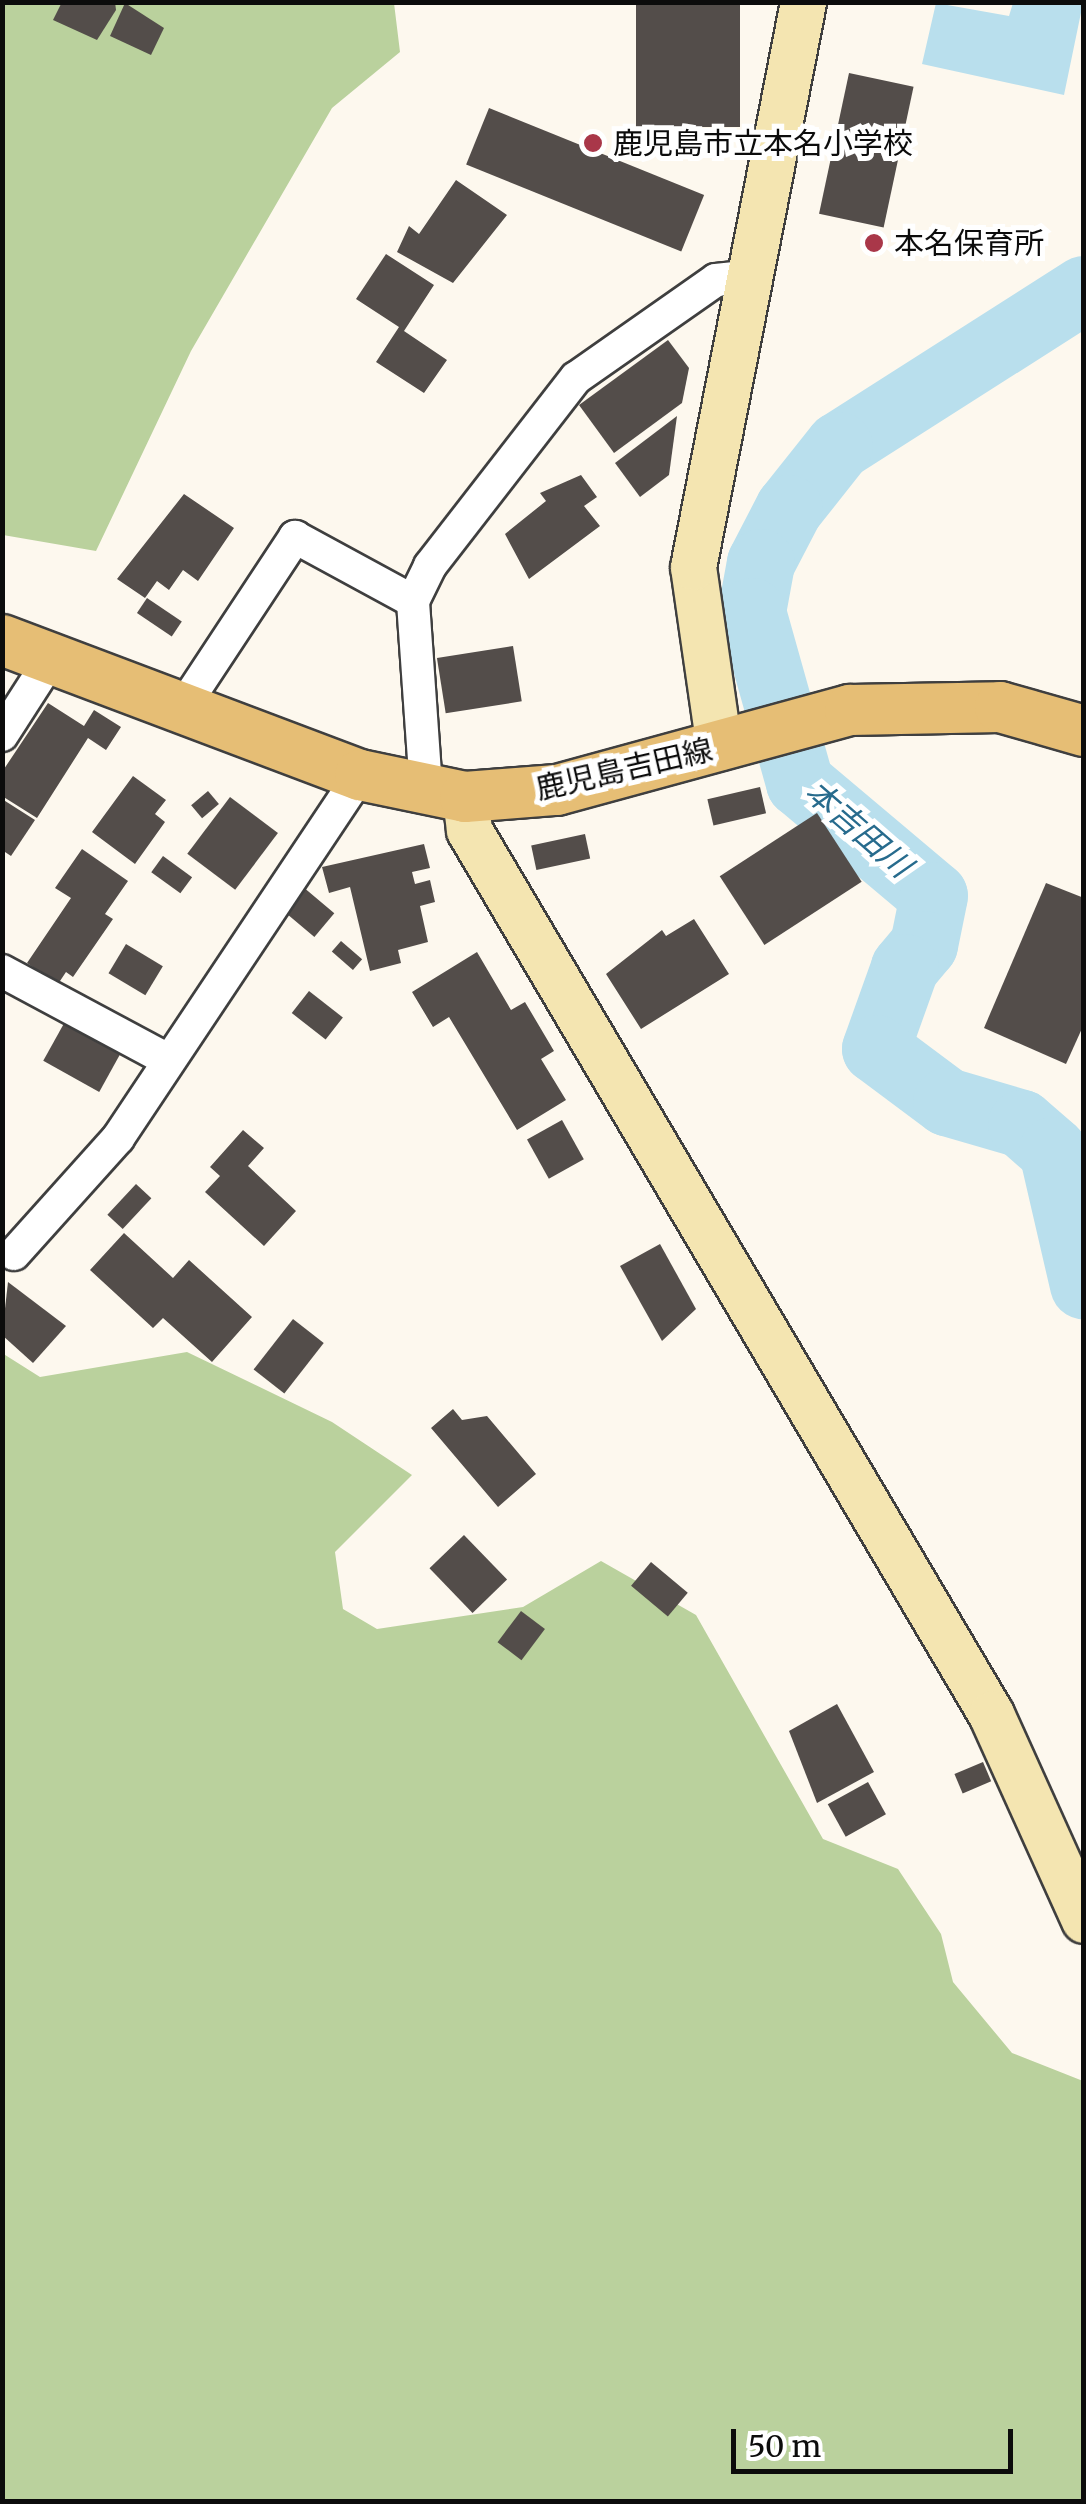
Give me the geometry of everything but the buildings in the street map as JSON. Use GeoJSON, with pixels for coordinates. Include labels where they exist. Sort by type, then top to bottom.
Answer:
{"type":"FeatureCollection","features":[{"type":"Feature","properties":{"kind":"main road","name":"鹿児島吉田線"},"geometry":{"type":"LineString","coordinates":[[2,640],[360,776],[446,793],[556,790],[850,710],[1000,707],[1084,731]]}},
{"type":"Feature","properties":{"kind":"street"},"geometry":{"type":"LineString","coordinates":[[740,740],[693,567],[754,276],[803,2]]}},
{"type":"Feature","properties":{"kind":"street"},"geometry":{"type":"LineString","coordinates":[[754,276],[716,280],[576,378],[413,601],[446,793],[991,1714],[1084,1920]]}},
{"type":"Feature","properties":{"kind":"street"},"geometry":{"type":"LineString","coordinates":[[183,707],[295,537],[413,601]]}},
{"type":"Feature","properties":{"kind":"street"},"geometry":{"type":"LineString","coordinates":[[2,735],[52,657]]}},
{"type":"Feature","properties":{"kind":"street"},"geometry":{"type":"LineString","coordinates":[[14,1254],[118,1138],[360,776]]}},
{"type":"Feature","properties":{"kind":"street"},"geometry":{"type":"LineString","coordinates":[[2,971],[168,1060]]}},
{"type":"Feature","properties":{"kind":"green space"},"geometry":{"type":"Polygon","coordinates":[[[2,3],[394,3],[400,52],[332,108],[191,351],[96,551],[3,535],[2,3]]]}},
{"type":"Feature","properties":{"kind":"green space"},"geometry":{"type":"Polygon","coordinates":[[[187,1352],[332,1422],[412,1475],[335,1552],[343,1609],[377,1629],[523,1607],[601,1561],[696,1615],[823,1839],[898,1869],[941,1934],[953,1982],[1012,2053],[1083,2081],[1083,2501],[3,2501],[2,1353],[40,1377],[187,1352]]]}},
{"type":"Feature","properties":{"kind":"water"},"geometry":{"type":"Polygon","coordinates":[[[936,3],[1009,16],[1013,3],[1083,3],[1064,95],[922,64],[936,3]]]}},
{"type":"Feature","properties":{"kind":"waterway","name":"本吉田川"},"geometry":{"type":"LineString","coordinates":[[1084,290],[839,446],[789,509],[761,563],[752,612],[800,783],[934,896],[924,945],[905,968],[876,1049],[947,1102],[1022,1124],[1053,1151],[1084,1285]]}},
{"type":"Feature","properties":{"kind":"place","name":"鹿児島市立本名小学校"},"geometry":{"type":"Point","coordinates":[593,143]}},
{"type":"Feature","properties":{"kind":"place","name":"本名保育所"},"geometry":{"type":"Point","coordinates":[874,243]}}]}
